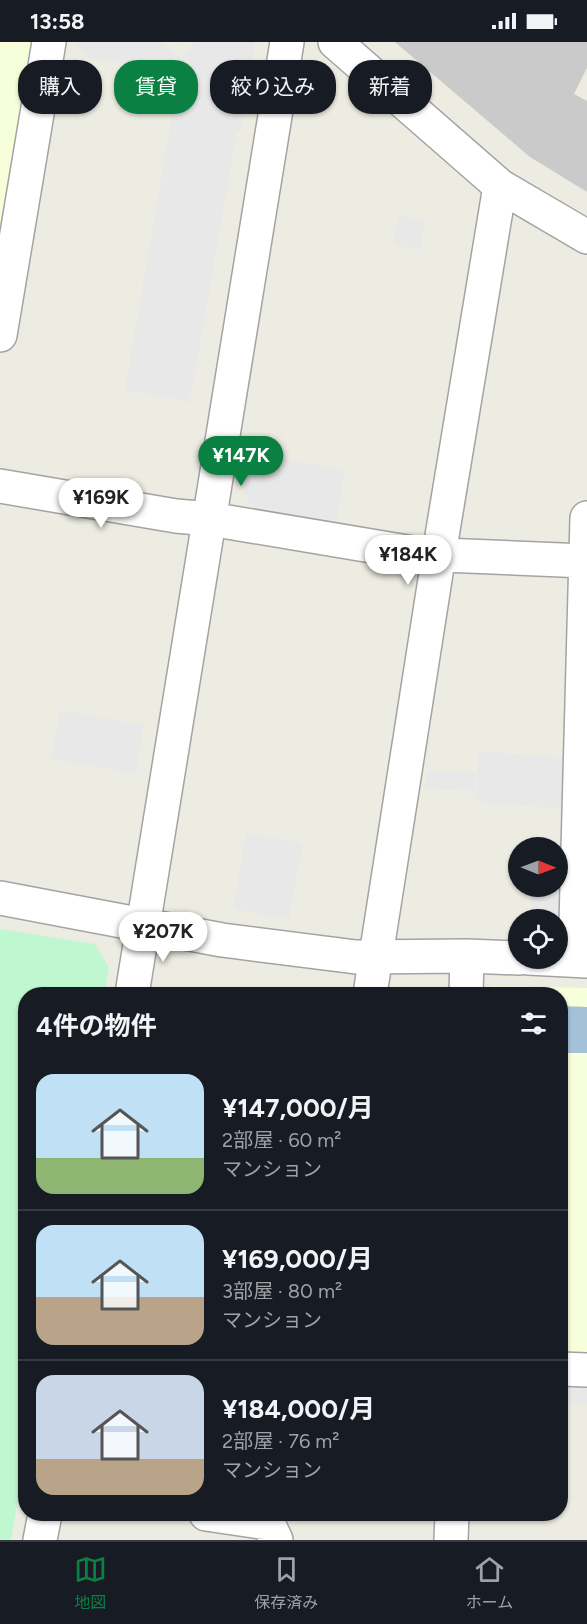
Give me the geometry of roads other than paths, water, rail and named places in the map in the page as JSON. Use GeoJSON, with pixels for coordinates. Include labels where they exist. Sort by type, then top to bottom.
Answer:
{"type":"FeatureCollection","features":[{"type":"Feature","properties":{"kind":"street"},"geometry":{"type":"LineString","coordinates":[[0,335],[49,42]]}},
{"type":"Feature","properties":{"kind":"street"},"geometry":{"type":"LineString","coordinates":[[133,987],[287,42]]}},
{"type":"Feature","properties":{"kind":"street"},"geometry":{"type":"LineString","coordinates":[[335,42],[500,186],[587,237]]}},
{"type":"Feature","properties":{"kind":"street"},"geometry":{"type":"LineString","coordinates":[[371,987],[500,186]]}},
{"type":"Feature","properties":{"kind":"street"},"geometry":{"type":"LineString","coordinates":[[0,486],[418,554],[585,561]]}},
{"type":"Feature","properties":{"kind":"street"},"geometry":{"type":"LineString","coordinates":[[581,961],[587,518]]}},
{"type":"Feature","properties":{"kind":"street"},"geometry":{"type":"LineString","coordinates":[[0,898],[222,940],[356,957],[508,958]]}},
{"type":"Feature","properties":{"kind":"street"},"geometry":{"type":"LineString","coordinates":[[466,987],[467,956]]}},
{"type":"Feature","properties":{"kind":"street"},"geometry":{"type":"LineString","coordinates":[[568,1369],[587,1370]]}},
{"type":"Feature","properties":{"kind":"street"},"geometry":{"type":"LineString","coordinates":[[40,1540],[44,1521]]}},
{"type":"Feature","properties":{"kind":"street"},"geometry":{"type":"LineString","coordinates":[[254,1521],[268,1523],[278,1540]]}},
{"type":"Feature","properties":{"kind":"street"},"geometry":{"type":"LineString","coordinates":[[278,1540],[282,1521]]}},
{"type":"Feature","properties":{"kind":"street"},"geometry":{"type":"LineString","coordinates":[[451,1540],[452,1521]]}},
{"type":"Feature","properties":{"kind":"water"},"geometry":{"type":"Polygon","coordinates":[[[568,1006],[587,1007],[587,1053],[568,1053],[568,1006]]]}}]}
